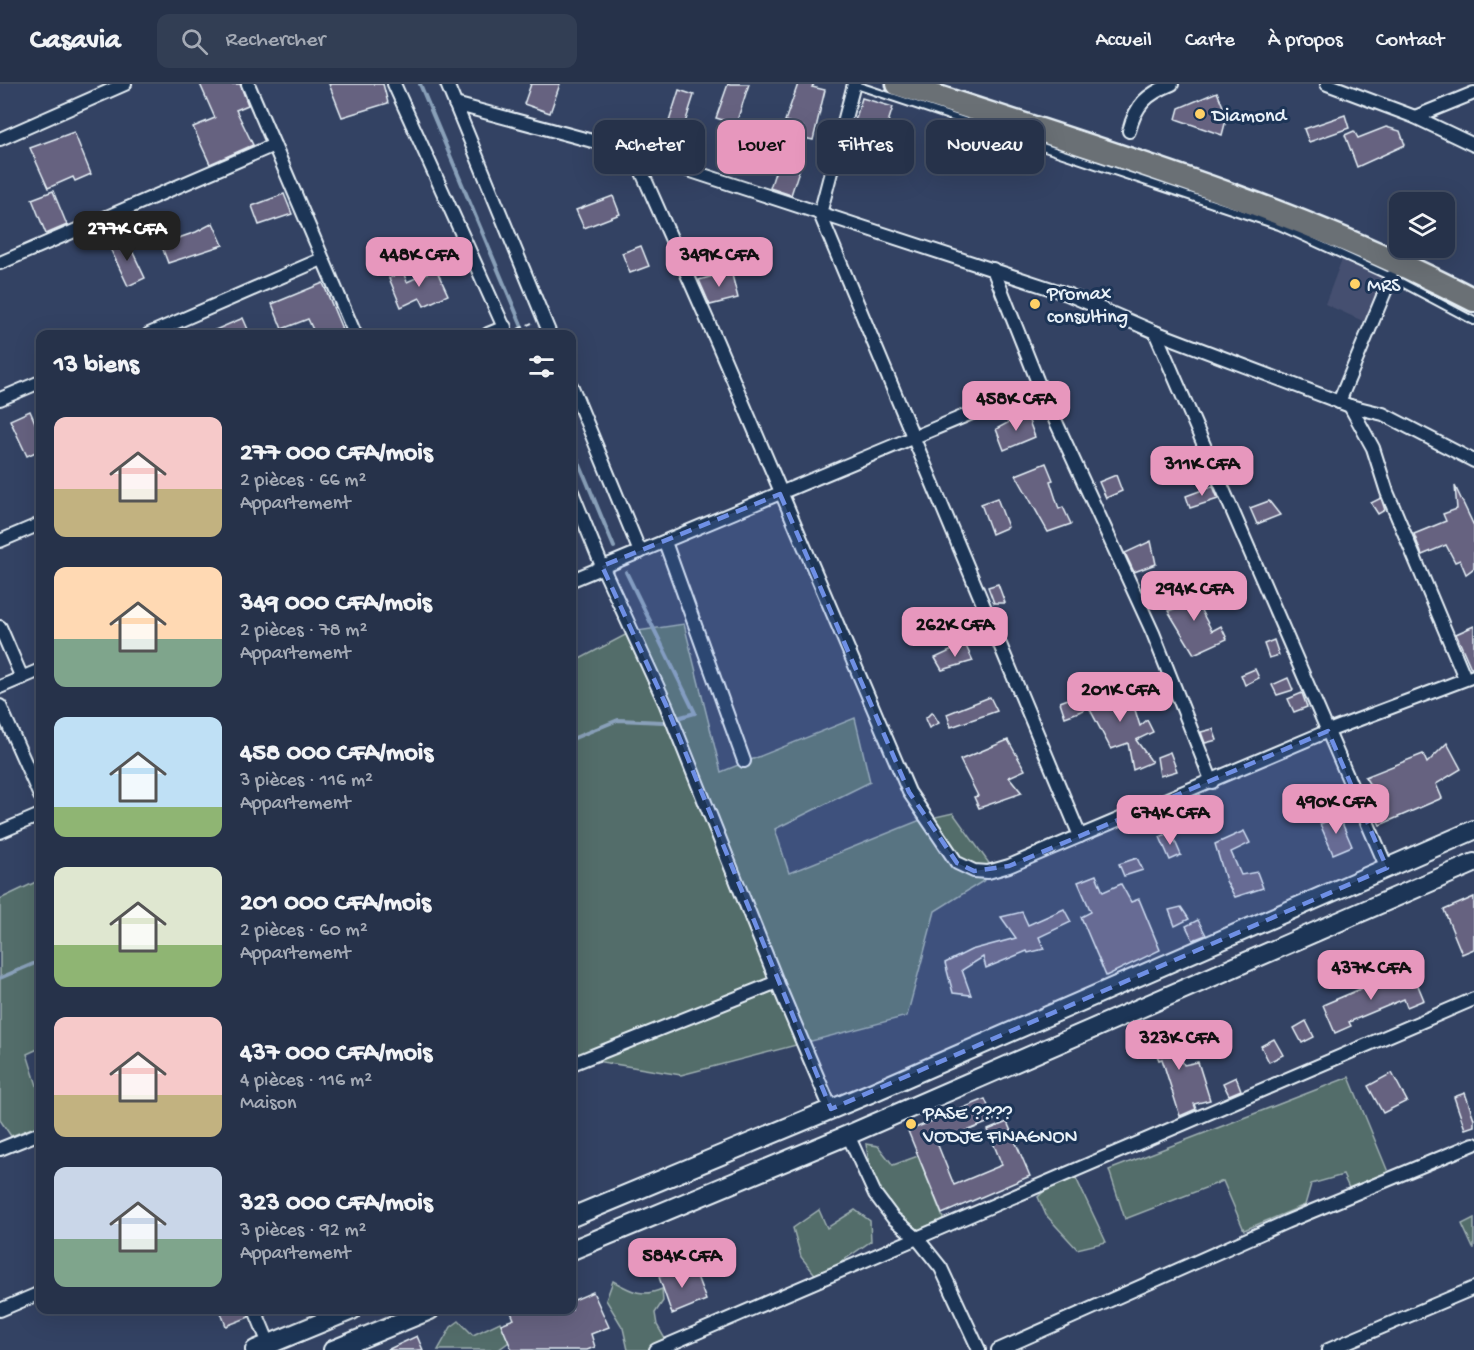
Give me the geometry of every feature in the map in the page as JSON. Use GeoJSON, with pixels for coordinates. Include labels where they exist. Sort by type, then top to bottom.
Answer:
{"type":"FeatureCollection","features":[{"type":"Feature","properties":{"kind":"highway"},"geometry":{"type":"LineString","coordinates":[[898,84],[1242,197],[1398,261],[1474,300]]}},
{"type":"Feature","properties":{"kind":"street"},"geometry":{"type":"LineString","coordinates":[[0,139],[124,84]]}},
{"type":"Feature","properties":{"kind":"street"},"geometry":{"type":"LineString","coordinates":[[248,84],[353,330]]}},
{"type":"Feature","properties":{"kind":"street"},"geometry":{"type":"LineString","coordinates":[[394,84],[509,330]]}},
{"type":"Feature","properties":{"kind":"street"},"geometry":{"type":"LineString","coordinates":[[447,84],[548,330]]}},
{"type":"Feature","properties":{"kind":"street"},"geometry":{"type":"LineString","coordinates":[[853,84],[820,214],[1080,836]]}},
{"type":"Feature","properties":{"kind":"street"},"geometry":{"type":"LineString","coordinates":[[1129,131],[1132,116],[1143,99],[1172,84]]}},
{"type":"Feature","properties":{"kind":"street"},"geometry":{"type":"LineString","coordinates":[[1328,84],[1415,117],[1474,145]]}},
{"type":"Feature","properties":{"kind":"street"},"geometry":{"type":"LineString","coordinates":[[1415,117],[1474,93]]}},
{"type":"Feature","properties":{"kind":"street"},"geometry":{"type":"LineString","coordinates":[[455,104],[594,141]]}},
{"type":"Feature","properties":{"kind":"street"},"geometry":{"type":"LineString","coordinates":[[0,264],[274,145]]}},
{"type":"Feature","properties":{"kind":"street"},"geometry":{"type":"LineString","coordinates":[[643,174],[909,792],[957,863],[974,871],[988,872],[1080,836],[1328,731],[1469,677],[1387,492],[1373,448],[1344,404]]}},
{"type":"Feature","properties":{"kind":"street"},"geometry":{"type":"LineString","coordinates":[[699,174],[1066,294],[1155,332],[1344,404],[1383,414],[1474,461]]}},
{"type":"Feature","properties":{"kind":"street"},"geometry":{"type":"LineString","coordinates":[[158,330],[322,259]]}},
{"type":"Feature","properties":{"kind":"street"},"geometry":{"type":"LineString","coordinates":[[993,269],[1039,385],[1154,633],[1212,782]]}},
{"type":"Feature","properties":{"kind":"street"},"geometry":{"type":"LineString","coordinates":[[1344,404],[1391,277]]}},
{"type":"Feature","properties":{"kind":"street"},"geometry":{"type":"LineString","coordinates":[[1155,332],[1387,868]]}},
{"type":"Feature","properties":{"kind":"street"},"geometry":{"type":"LineString","coordinates":[[0,399],[36,383]]}},
{"type":"Feature","properties":{"kind":"street"},"geometry":{"type":"LineString","coordinates":[[576,578],[1039,385]]}},
{"type":"Feature","properties":{"kind":"street"},"geometry":{"type":"LineString","coordinates":[[576,397],[640,552]]}},
{"type":"Feature","properties":{"kind":"street"},"geometry":{"type":"LineString","coordinates":[[576,502],[602,566],[666,705],[777,982],[831,1109]]}},
{"type":"Feature","properties":{"kind":"street"},"geometry":{"type":"LineString","coordinates":[[0,541],[36,526]]}},
{"type":"Feature","properties":{"kind":"street"},"geometry":{"type":"LineString","coordinates":[[665,542],[744,761]]}},
{"type":"Feature","properties":{"kind":"street"},"geometry":{"type":"LineString","coordinates":[[0,627],[22,678]]}},
{"type":"Feature","properties":{"kind":"street"},"geometry":{"type":"LineString","coordinates":[[0,687],[36,672]]}},
{"type":"Feature","properties":{"kind":"street"},"geometry":{"type":"LineString","coordinates":[[0,706],[36,787]]}},
{"type":"Feature","properties":{"kind":"street"},"geometry":{"type":"LineString","coordinates":[[0,832],[36,817]]}},
{"type":"Feature","properties":{"kind":"street"},"geometry":{"type":"LineString","coordinates":[[576,1215],[831,1109],[1474,830]]}},
{"type":"Feature","properties":{"kind":"street"},"geometry":{"type":"LineString","coordinates":[[576,1248],[848,1135],[1474,863]]}},
{"type":"Feature","properties":{"kind":"street"},"geometry":{"type":"LineString","coordinates":[[576,1062],[777,982]]}},
{"type":"Feature","properties":{"kind":"street"},"geometry":{"type":"LineString","coordinates":[[656,1350],[1474,999]]}},
{"type":"Feature","properties":{"kind":"street"},"geometry":{"type":"LineString","coordinates":[[0,1149],[36,1135]]}},
{"type":"Feature","properties":{"kind":"street"},"geometry":{"type":"LineString","coordinates":[[848,1135],[875,1194],[893,1218],[917,1238],[941,1268],[979,1350]]}},
{"type":"Feature","properties":{"kind":"street"},"geometry":{"type":"LineString","coordinates":[[998,1350],[1286,1222],[1474,1144]]}},
{"type":"Feature","properties":{"kind":"street"},"geometry":{"type":"LineString","coordinates":[[1328,1350],[1474,1288]]}},
{"type":"Feature","properties":{"kind":"street"},"geometry":{"type":"LineString","coordinates":[[0,1310],[36,1295]]}},
{"type":"Feature","properties":{"kind":"street"},"geometry":{"type":"LineString","coordinates":[[256,1314],[262,1347],[342,1314]]}},
{"type":"Feature","properties":{"kind":"street"},"geometry":{"type":"LineString","coordinates":[[333,1350],[420,1314]]}},
{"type":"Feature","properties":{"kind":"lane"},"geometry":{"type":"LineString","coordinates":[[853,84],[1251,216],[1391,277],[1474,321]]}},
{"type":"Feature","properties":{"kind":"path"},"geometry":{"type":"LineString","coordinates":[[512,330],[531,323]]}},
{"type":"Feature","properties":{"kind":"highlighted area"},"geometry":{"type":"Polygon","coordinates":[[[780,494],[909,792],[957,863],[974,871],[1009,866],[1328,731],[1387,868],[831,1109],[666,705],[602,566],[780,494]]]}},
{"type":"Feature","properties":{"kind":"shaded area"},"geometry":{"type":"Polygon","coordinates":[[[1342,259],[1384,278],[1365,322],[1325,304],[1342,259]]]}},
{"type":"Feature","properties":{"kind":"green space"},"geometry":{"type":"Polygon","coordinates":[[[684,624],[721,772],[855,718],[870,782],[775,829],[789,873],[918,821],[953,813],[996,873],[935,911],[907,1016],[681,1075],[576,1058],[576,661],[631,632],[684,624]]]}},
{"type":"Feature","properties":{"kind":"green space"},"geometry":{"type":"Polygon","coordinates":[[[36,882],[36,1050],[27,1054],[36,1082],[36,1127],[11,1136],[0,1120],[0,899],[36,882]]]}},
{"type":"Feature","properties":{"kind":"green space"},"geometry":{"type":"Polygon","coordinates":[[[1349,1077],[1388,1172],[1349,1188],[1343,1175],[1311,1184],[1305,1205],[1244,1230],[1223,1181],[1125,1219],[1109,1170],[1349,1077]]]}},
{"type":"Feature","properties":{"kind":"green space"},"geometry":{"type":"Polygon","coordinates":[[[866,1144],[878,1146],[893,1165],[918,1156],[943,1218],[933,1233],[912,1233],[897,1221],[870,1170],[866,1144]]]}},
{"type":"Feature","properties":{"kind":"green space"},"geometry":{"type":"Polygon","coordinates":[[[1063,1173],[1075,1176],[1106,1242],[1077,1249],[1046,1215],[1038,1197],[1063,1173]]]}},
{"type":"Feature","properties":{"kind":"green space"},"geometry":{"type":"Polygon","coordinates":[[[819,1210],[827,1228],[855,1210],[870,1221],[871,1241],[818,1278],[801,1257],[793,1228],[819,1210]]]}},
{"type":"Feature","properties":{"kind":"green space"},"geometry":{"type":"Polygon","coordinates":[[[1474,1218],[1474,1248],[1473,1248],[1462,1224],[1474,1218]]]}},
{"type":"Feature","properties":{"kind":"green space"},"geometry":{"type":"Polygon","coordinates":[[[613,1281],[642,1293],[662,1289],[663,1301],[655,1313],[657,1325],[668,1344],[648,1350],[628,1350],[623,1328],[606,1300],[613,1281]]]}},
{"type":"Feature","properties":{"kind":"green space"},"geometry":{"type":"Polygon","coordinates":[[[459,1321],[473,1335],[500,1322],[509,1342],[498,1350],[438,1350],[451,1327],[459,1321]]]}},
{"type":"Feature","properties":{"kind":"building"},"geometry":{"type":"Polygon","coordinates":[[[200,84],[240,84],[248,105],[236,110],[253,145],[210,164],[193,127],[215,118],[200,84]]]}},
{"type":"Feature","properties":{"kind":"building"},"geometry":{"type":"Polygon","coordinates":[[[329,84],[383,84],[388,103],[342,117],[329,84]]]}},
{"type":"Feature","properties":{"kind":"building"},"geometry":{"type":"Polygon","coordinates":[[[531,84],[560,84],[550,113],[524,104],[531,84]]]}},
{"type":"Feature","properties":{"kind":"building"},"geometry":{"type":"Polygon","coordinates":[[[728,84],[749,84],[737,120],[716,118],[728,84]]]}},
{"type":"Feature","properties":{"kind":"building"},"geometry":{"type":"Polygon","coordinates":[[[798,84],[814,84],[812,87],[825,90],[813,140],[805,138],[805,120],[785,120],[798,84]]]}},
{"type":"Feature","properties":{"kind":"building"},"geometry":{"type":"Polygon","coordinates":[[[679,90],[694,95],[686,120],[670,120],[679,90]]]}},
{"type":"Feature","properties":{"kind":"building"},"geometry":{"type":"Polygon","coordinates":[[[1217,92],[1227,116],[1222,135],[1176,119],[1179,108],[1217,92]]]}},
{"type":"Feature","properties":{"kind":"building"},"geometry":{"type":"Polygon","coordinates":[[[862,98],[893,107],[889,120],[855,120],[862,98]]]}},
{"type":"Feature","properties":{"kind":"building"},"geometry":{"type":"Polygon","coordinates":[[[1345,115],[1349,128],[1309,142],[1304,129],[1345,115]]]}},
{"type":"Feature","properties":{"kind":"building"},"geometry":{"type":"Polygon","coordinates":[[[1386,127],[1400,131],[1405,145],[1357,167],[1345,135],[1354,131],[1358,138],[1386,127]]]}},
{"type":"Feature","properties":{"kind":"building"},"geometry":{"type":"Polygon","coordinates":[[[74,132],[91,174],[75,181],[73,177],[48,188],[30,148],[74,132]]]}},
{"type":"Feature","properties":{"kind":"building"},"geometry":{"type":"Polygon","coordinates":[[[775,174],[798,174],[791,195],[770,188],[775,174]]]}},
{"type":"Feature","properties":{"kind":"building"},"geometry":{"type":"Polygon","coordinates":[[[53,191],[67,225],[46,234],[32,199],[53,191]]]}},
{"type":"Feature","properties":{"kind":"building"},"geometry":{"type":"Polygon","coordinates":[[[284,194],[292,214],[259,225],[252,206],[284,194]]]}},
{"type":"Feature","properties":{"kind":"building"},"geometry":{"type":"Polygon","coordinates":[[[613,196],[620,214],[584,228],[576,210],[613,196]]]}},
{"type":"Feature","properties":{"kind":"building"},"geometry":{"type":"Polygon","coordinates":[[[213,223],[223,245],[168,263],[161,244],[196,232],[213,223]]]}},
{"type":"Feature","properties":{"kind":"building"},"geometry":{"type":"Polygon","coordinates":[[[126,238],[145,278],[128,286],[109,246],[126,238]]]}},
{"type":"Feature","properties":{"kind":"building"},"geometry":{"type":"Polygon","coordinates":[[[641,246],[649,266],[630,273],[622,253],[641,246]]]}},
{"type":"Feature","properties":{"kind":"building"},"geometry":{"type":"Polygon","coordinates":[[[436,269],[448,295],[424,306],[420,298],[401,307],[389,278],[403,272],[407,282],[436,269]]]}},
{"type":"Feature","properties":{"kind":"building"},"geometry":{"type":"Polygon","coordinates":[[[731,271],[738,298],[710,305],[699,280],[731,271]]]}},
{"type":"Feature","properties":{"kind":"building"},"geometry":{"type":"Polygon","coordinates":[[[323,283],[342,329],[313,330],[308,319],[282,329],[272,304],[323,283]]]}},
{"type":"Feature","properties":{"kind":"building"},"geometry":{"type":"Polygon","coordinates":[[[243,318],[248,330],[215,330],[243,318]]]}},
{"type":"Feature","properties":{"kind":"building"},"geometry":{"type":"Polygon","coordinates":[[[30,411],[36,425],[36,452],[27,456],[10,420],[30,411]]]}},
{"type":"Feature","properties":{"kind":"building"},"geometry":{"type":"Polygon","coordinates":[[[1026,413],[1035,437],[1004,450],[996,429],[1026,413]]]}},
{"type":"Feature","properties":{"kind":"building"},"geometry":{"type":"Polygon","coordinates":[[[1046,463],[1053,480],[1050,481],[1059,509],[1063,507],[1071,524],[1048,532],[1016,475],[1046,463]]]}},
{"type":"Feature","properties":{"kind":"building"},"geometry":{"type":"Polygon","coordinates":[[[1116,475],[1122,491],[1106,498],[1099,482],[1116,475]]]}},
{"type":"Feature","properties":{"kind":"building"},"geometry":{"type":"Polygon","coordinates":[[[1213,486],[1218,499],[1190,508],[1186,496],[1213,486]]]}},
{"type":"Feature","properties":{"kind":"building"},"geometry":{"type":"Polygon","coordinates":[[[1455,486],[1474,526],[1474,568],[1466,574],[1460,560],[1455,562],[1446,545],[1422,555],[1414,534],[1446,521],[1443,514],[1457,509],[1455,486]]]}},
{"type":"Feature","properties":{"kind":"building"},"geometry":{"type":"Polygon","coordinates":[[[997,498],[1008,527],[992,534],[981,504],[997,498]]]}},
{"type":"Feature","properties":{"kind":"building"},"geometry":{"type":"Polygon","coordinates":[[[1381,498],[1385,510],[1378,514],[1371,503],[1381,498]]]}},
{"type":"Feature","properties":{"kind":"building"},"geometry":{"type":"Polygon","coordinates":[[[1269,501],[1280,515],[1257,524],[1250,508],[1269,501]]]}},
{"type":"Feature","properties":{"kind":"building"},"geometry":{"type":"Polygon","coordinates":[[[1151,541],[1156,564],[1134,572],[1125,553],[1151,541]]]}},
{"type":"Feature","properties":{"kind":"building"},"geometry":{"type":"Polygon","coordinates":[[[998,584],[1005,603],[994,603],[988,587],[998,584]]]}},
{"type":"Feature","properties":{"kind":"building"},"geometry":{"type":"Polygon","coordinates":[[[1189,588],[1212,631],[1221,626],[1227,639],[1194,654],[1168,611],[1174,609],[1169,595],[1189,588]]]}},
{"type":"Feature","properties":{"kind":"building"},"geometry":{"type":"Polygon","coordinates":[[[1474,626],[1474,668],[1471,668],[1456,634],[1474,626]]]}},
{"type":"Feature","properties":{"kind":"building"},"geometry":{"type":"Polygon","coordinates":[[[1274,640],[1279,655],[1269,658],[1264,644],[1274,640]]]}},
{"type":"Feature","properties":{"kind":"building"},"geometry":{"type":"Polygon","coordinates":[[[965,644],[973,661],[942,670],[935,658],[965,644]]]}},
{"type":"Feature","properties":{"kind":"building"},"geometry":{"type":"Polygon","coordinates":[[[1255,669],[1259,678],[1245,685],[1241,675],[1255,669]]]}},
{"type":"Feature","properties":{"kind":"building"},"geometry":{"type":"Polygon","coordinates":[[[1288,678],[1293,690],[1277,695],[1272,685],[1288,678]]]}},
{"type":"Feature","properties":{"kind":"building"},"geometry":{"type":"Polygon","coordinates":[[[1122,684],[1127,698],[1131,697],[1140,726],[1147,720],[1153,732],[1136,740],[1152,762],[1133,770],[1128,743],[1111,749],[1085,700],[1122,684]]]}},
{"type":"Feature","properties":{"kind":"building"},"geometry":{"type":"Polygon","coordinates":[[[1302,693],[1307,707],[1294,712],[1288,699],[1302,693]]]}},
{"type":"Feature","properties":{"kind":"building"},"geometry":{"type":"Polygon","coordinates":[[[1079,695],[1084,710],[1065,717],[1060,702],[1079,695]]]}},
{"type":"Feature","properties":{"kind":"building"},"geometry":{"type":"Polygon","coordinates":[[[990,697],[997,711],[951,727],[947,714],[990,697]]]}},
{"type":"Feature","properties":{"kind":"building"},"geometry":{"type":"Polygon","coordinates":[[[932,712],[939,723],[929,728],[925,719],[932,712]]]}},
{"type":"Feature","properties":{"kind":"building"},"geometry":{"type":"Polygon","coordinates":[[[1213,729],[1217,740],[1205,743],[1201,732],[1213,729]]]}},
{"type":"Feature","properties":{"kind":"building"},"geometry":{"type":"Polygon","coordinates":[[[1008,740],[1025,770],[1009,777],[1022,793],[979,808],[974,797],[978,796],[960,760],[1008,740]]]}},
{"type":"Feature","properties":{"kind":"building"},"geometry":{"type":"Polygon","coordinates":[[[1447,743],[1461,769],[1436,784],[1442,798],[1380,825],[1367,801],[1378,798],[1365,777],[1423,754],[1427,763],[1447,743]]]}},
{"type":"Feature","properties":{"kind":"building"},"geometry":{"type":"Polygon","coordinates":[[[1170,752],[1177,771],[1160,776],[1157,757],[1170,752]]]}},
{"type":"Feature","properties":{"kind":"building"},"geometry":{"type":"Polygon","coordinates":[[[1200,795],[1205,813],[1195,816],[1188,799],[1200,795]]]}},
{"type":"Feature","properties":{"kind":"building"},"geometry":{"type":"Polygon","coordinates":[[[1339,816],[1352,846],[1333,854],[1320,824],[1339,816]]]}},
{"type":"Feature","properties":{"kind":"building"},"geometry":{"type":"Polygon","coordinates":[[[1244,831],[1250,843],[1231,852],[1241,875],[1257,872],[1263,888],[1235,897],[1226,881],[1215,844],[1244,831]]]}},
{"type":"Feature","properties":{"kind":"building"},"geometry":{"type":"Polygon","coordinates":[[[1171,832],[1181,855],[1170,860],[1160,837],[1171,832]]]}},
{"type":"Feature","properties":{"kind":"building"},"geometry":{"type":"Polygon","coordinates":[[[1137,858],[1143,870],[1124,876],[1119,864],[1137,858]]]}},
{"type":"Feature","properties":{"kind":"building"},"geometry":{"type":"Polygon","coordinates":[[[1096,875],[1103,892],[1121,884],[1131,902],[1139,899],[1160,950],[1106,976],[1081,917],[1091,912],[1078,882],[1096,875]]]}},
{"type":"Feature","properties":{"kind":"building"},"geometry":{"type":"Polygon","coordinates":[[[1474,897],[1474,949],[1462,954],[1444,910],[1474,897]]]}},
{"type":"Feature","properties":{"kind":"building"},"geometry":{"type":"Polygon","coordinates":[[[1181,907],[1189,919],[1175,926],[1169,910],[1181,907]]]}},
{"type":"Feature","properties":{"kind":"building"},"geometry":{"type":"Polygon","coordinates":[[[1064,909],[1071,922],[1039,937],[1044,949],[1028,953],[1027,951],[986,968],[983,957],[962,970],[971,995],[953,993],[945,963],[971,950],[1016,938],[1001,917],[1022,912],[1028,925],[1064,909]]]}},
{"type":"Feature","properties":{"kind":"building"},"geometry":{"type":"Polygon","coordinates":[[[1198,920],[1206,935],[1193,940],[1186,926],[1198,920]]]}},
{"type":"Feature","properties":{"kind":"building"},"geometry":{"type":"Polygon","coordinates":[[[1414,976],[1424,1000],[1407,1007],[1404,999],[1349,1022],[1351,1026],[1335,1033],[1323,1005],[1386,978],[1390,986],[1414,976]]]}},
{"type":"Feature","properties":{"kind":"building"},"geometry":{"type":"Polygon","coordinates":[[[1306,1021],[1314,1037],[1302,1043],[1294,1028],[1306,1021]]]}},
{"type":"Feature","properties":{"kind":"building"},"geometry":{"type":"Polygon","coordinates":[[[1165,1022],[1184,1065],[1198,1062],[1210,1100],[1194,1104],[1196,1109],[1180,1116],[1162,1059],[1159,1060],[1146,1030],[1165,1022]]]}},
{"type":"Feature","properties":{"kind":"building"},"geometry":{"type":"Polygon","coordinates":[[[1274,1039],[1283,1055],[1269,1062],[1261,1046],[1274,1039]]]}},
{"type":"Feature","properties":{"kind":"building"},"geometry":{"type":"Polygon","coordinates":[[[1392,1073],[1407,1101],[1383,1113],[1368,1086],[1392,1073]]]}},
{"type":"Feature","properties":{"kind":"building"},"geometry":{"type":"Polygon","coordinates":[[[1236,1077],[1241,1090],[1229,1095],[1223,1083],[1236,1077]]]}},
{"type":"Feature","properties":{"kind":"building"},"geometry":{"type":"Polygon","coordinates":[[[1465,1093],[1474,1119],[1474,1126],[1465,1129],[1454,1097],[1465,1093]]]}},
{"type":"Feature","properties":{"kind":"building"},"geometry":{"type":"Polygon","coordinates":[[[985,1099],[994,1120],[937,1143],[954,1185],[1002,1165],[988,1130],[1007,1122],[1030,1176],[942,1214],[908,1131],[985,1099]]]}},
{"type":"Feature","properties":{"kind":"building"},"geometry":{"type":"Polygon","coordinates":[[[692,1263],[706,1300],[672,1314],[659,1277],[692,1263]]]}},
{"type":"Feature","properties":{"kind":"building"},"geometry":{"type":"Polygon","coordinates":[[[593,1292],[609,1327],[591,1334],[595,1347],[587,1350],[512,1350],[501,1324],[514,1319],[512,1314],[576,1314],[576,1299],[593,1292]]]}},
{"type":"Feature","properties":{"kind":"building"},"geometry":{"type":"Polygon","coordinates":[[[222,1314],[248,1314],[249,1317],[226,1326],[222,1314]]]}},
{"type":"Feature","properties":{"kind":"building"},"geometry":{"type":"Polygon","coordinates":[[[417,1336],[423,1350],[387,1350],[417,1336]]]}},
{"type":"Feature","properties":{"kind":"waterway"},"geometry":{"type":"LineString","coordinates":[[420,84],[523,330]]}},
{"type":"Feature","properties":{"kind":"waterway"},"geometry":{"type":"LineString","coordinates":[[576,456],[614,547]]}},
{"type":"Feature","properties":{"kind":"waterway"},"geometry":{"type":"LineString","coordinates":[[576,737],[618,720],[663,722],[695,713],[626,572]]}},
{"type":"Feature","properties":{"kind":"waterway"},"geometry":{"type":"LineString","coordinates":[[0,978],[36,963]]}},
{"type":"Feature","properties":{"kind":"place","name":"Diamond"},"geometry":{"type":"Point","coordinates":[1200,114]}},
{"type":"Feature","properties":{"kind":"place","name":"MRS"},"geometry":{"type":"Point","coordinates":[1355,284]}},
{"type":"Feature","properties":{"kind":"place","name":"Promax consulting"},"geometry":{"type":"Point","coordinates":[1035,304]}},
{"type":"Feature","properties":{"kind":"place","name":"PASE ???? VODJE FINAGNON"},"geometry":{"type":"Point","coordinates":[911,1124]}}]}
